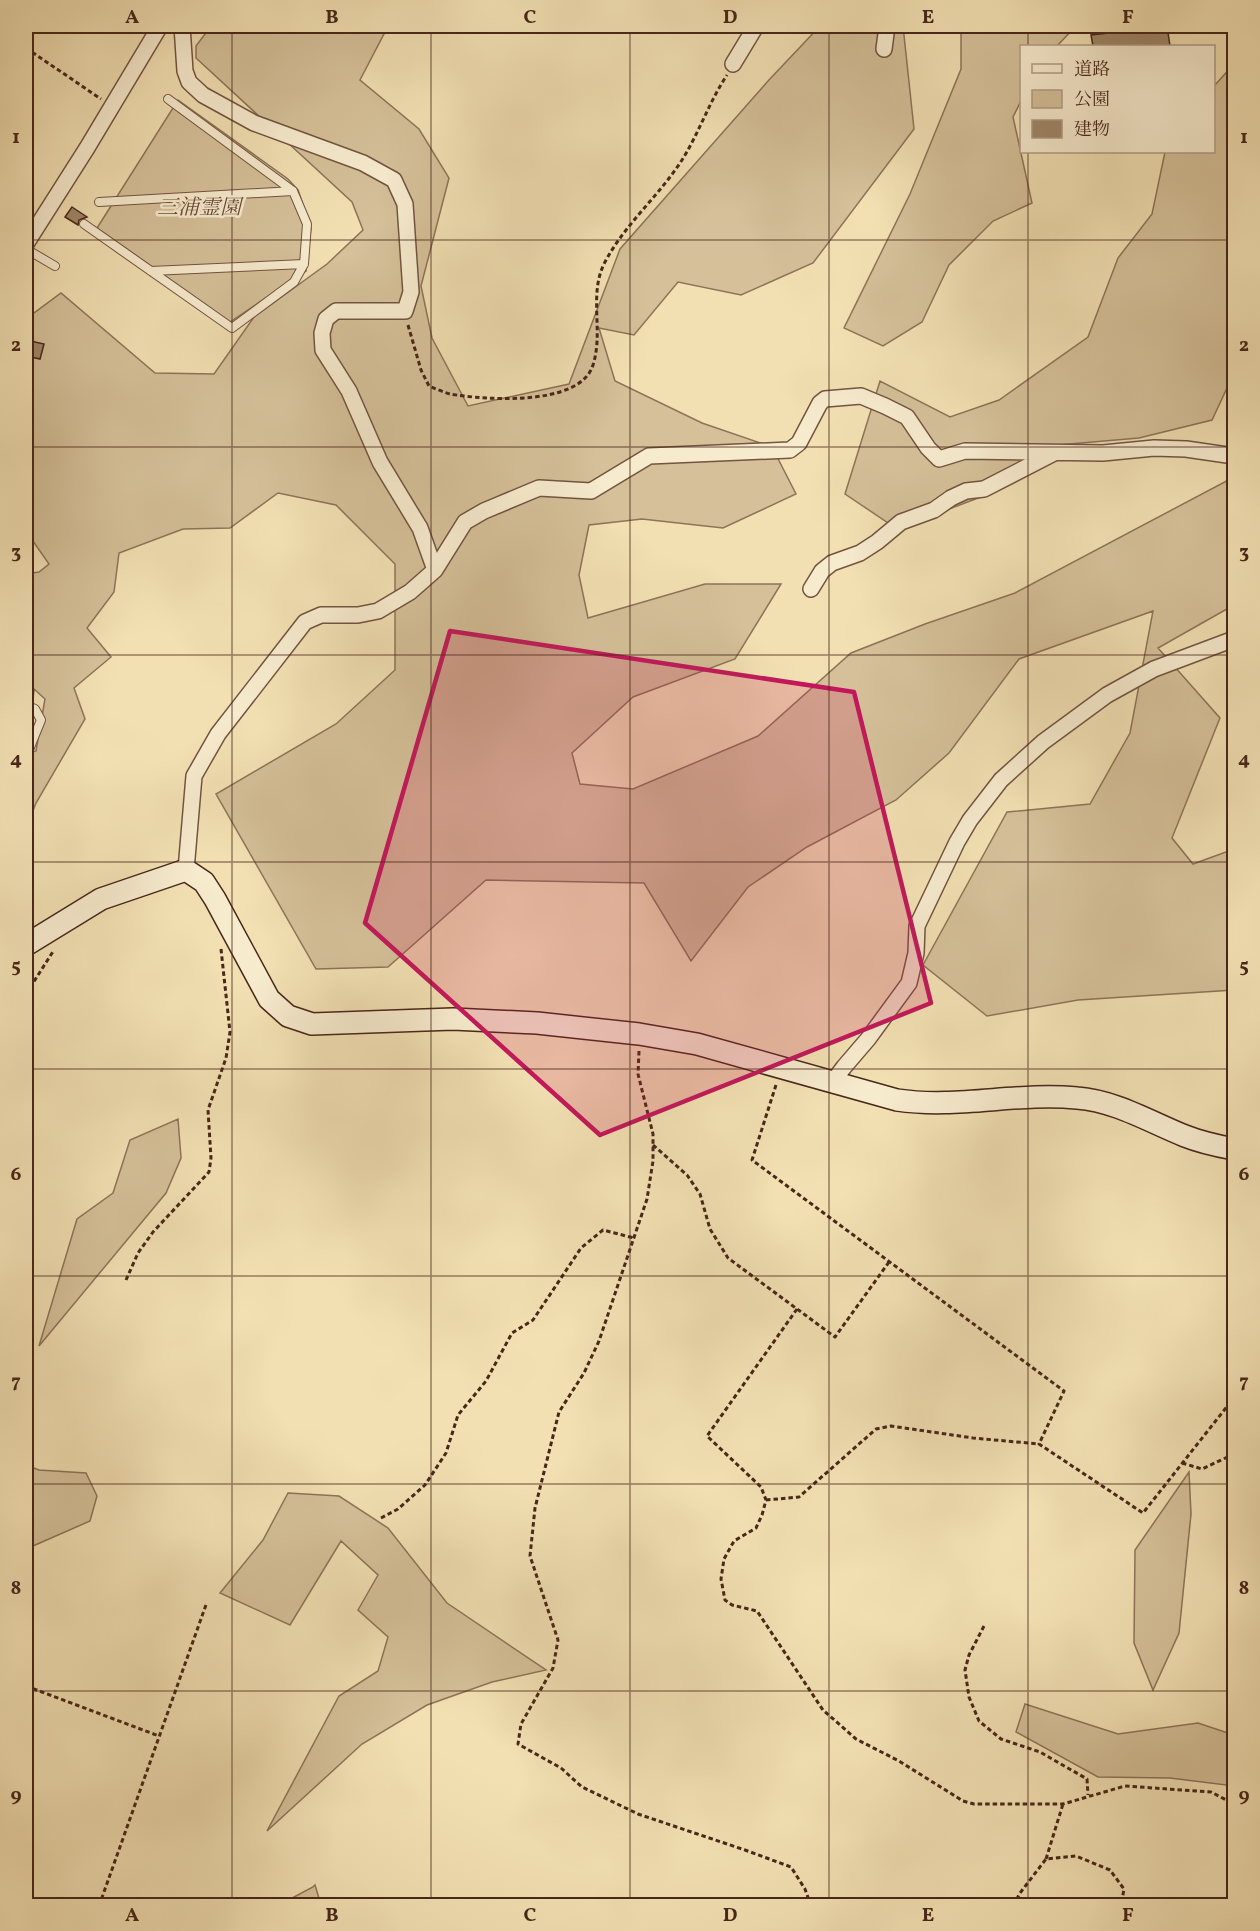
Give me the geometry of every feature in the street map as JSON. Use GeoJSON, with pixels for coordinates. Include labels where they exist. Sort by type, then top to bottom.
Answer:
{"type":"FeatureCollection","features":[{"type":"Feature","properties":{"kind":"street"},"geometry":{"type":"LineString","coordinates":[[26,247],[160,26]]}},
{"type":"Feature","properties":{"kind":"street"},"geometry":{"type":"LineString","coordinates":[[182,26],[185,71],[189,82],[203,95],[254,123],[363,163],[394,180],[405,204],[411,292],[405,311],[336,311],[326,319],[322,333],[323,350],[349,391],[380,462],[420,528],[435,570]]}},
{"type":"Feature","properties":{"kind":"street"},"geometry":{"type":"LineString","coordinates":[[733,64],[756,26]]}},
{"type":"Feature","properties":{"kind":"street"},"geometry":{"type":"LineString","coordinates":[[884,49],[887,26]]}},
{"type":"Feature","properties":{"kind":"street"},"geometry":{"type":"LineString","coordinates":[[186,870],[194,776],[218,734],[305,622],[321,615],[358,615],[378,611],[410,592],[435,570],[465,522],[484,511],[538,488],[591,491],[649,456],[790,450],[799,443],[820,403],[825,399],[861,396],[908,417],[928,448],[939,459],[965,451],[1102,453],[1154,448],[1186,449],[1234,456]]}},
{"type":"Feature","properties":{"kind":"street"},"geometry":{"type":"LineString","coordinates":[[811,589],[822,571],[832,563],[860,553],[901,522],[934,510],[966,491],[984,489],[1056,452]]}},
{"type":"Feature","properties":{"kind":"street"},"geometry":{"type":"LineString","coordinates":[[832,1083],[909,983],[916,953],[917,926],[957,842],[970,820],[1001,780],[1042,742],[1107,695],[1154,669],[1234,639]]}},
{"type":"Feature","properties":{"kind":"street"},"geometry":{"type":"LineString","coordinates":[[26,945],[100,899],[186,870]]}},
{"type":"Feature","properties":{"kind":"street"},"geometry":{"type":"LineString","coordinates":[[186,870],[204,882],[270,999],[288,1016],[312,1024],[464,1020],[537,1023],[639,1034],[697,1044],[832,1083],[922,1104],[960,1104],[1004,1098],[1079,1098],[1122,1108],[1187,1137],[1234,1149]]}},
{"type":"Feature","properties":{"kind":"lane"},"geometry":{"type":"LineString","coordinates":[[84,224],[232,328],[294,282],[304,264],[307,224],[293,191],[168,99]]}},
{"type":"Feature","properties":{"kind":"lane"},"geometry":{"type":"LineString","coordinates":[[99,202],[293,191]]}},
{"type":"Feature","properties":{"kind":"lane"},"geometry":{"type":"LineString","coordinates":[[26,247],[55,266]]}},
{"type":"Feature","properties":{"kind":"lane"},"geometry":{"type":"LineString","coordinates":[[151,271],[304,264]]}},
{"type":"Feature","properties":{"kind":"lane"},"geometry":{"type":"LineString","coordinates":[[26,705],[35,709],[41,720],[26,757]]}},
{"type":"Feature","properties":{"kind":"path"},"geometry":{"type":"LineString","coordinates":[[26,48],[112,107]]}},
{"type":"Feature","properties":{"kind":"path"},"geometry":{"type":"LineString","coordinates":[[405,311],[429,386],[448,393],[488,398],[545,396],[567,390],[583,381],[588,377],[593,366],[598,336],[597,287],[604,262],[625,231],[681,161],[733,64]]}},
{"type":"Feature","properties":{"kind":"path"},"geometry":{"type":"LineString","coordinates":[[26,994],[60,942],[63,923]]}},
{"type":"Feature","properties":{"kind":"path"},"geometry":{"type":"LineString","coordinates":[[126,1280],[138,1253],[153,1232],[209,1172],[211,1158],[208,1110],[226,1058],[230,1032],[220,946]]}},
{"type":"Feature","properties":{"kind":"path"},"geometry":{"type":"LineString","coordinates":[[639,1034],[638,1074],[653,1134],[653,1161],[646,1199],[599,1341],[584,1373],[559,1412],[535,1508],[530,1556],[558,1640],[553,1668],[521,1724],[518,1744],[561,1768],[582,1787],[608,1801],[638,1814],[791,1867],[805,1889],[811,1905]]}},
{"type":"Feature","properties":{"kind":"path"},"geometry":{"type":"LineString","coordinates":[[781,1069],[752,1160],[1064,1391],[1039,1444]]}},
{"type":"Feature","properties":{"kind":"path"},"geometry":{"type":"LineString","coordinates":[[653,1145],[687,1175],[699,1194],[710,1229],[728,1258],[835,1337],[890,1262]]}},
{"type":"Feature","properties":{"kind":"path"},"geometry":{"type":"LineString","coordinates":[[381,1518],[398,1509],[425,1485],[446,1453],[458,1415],[486,1381],[512,1333],[532,1320],[581,1248],[603,1230],[634,1238]]}},
{"type":"Feature","properties":{"kind":"path"},"geometry":{"type":"LineString","coordinates":[[798,1310],[707,1436],[761,1487],[766,1500],[756,1528],[734,1541],[724,1559],[721,1579],[725,1600],[732,1605],[757,1611],[824,1710],[856,1739],[899,1761],[963,1801],[974,1804],[1063,1804],[1125,1786],[1211,1792],[1234,1804]]}},
{"type":"Feature","properties":{"kind":"path"},"geometry":{"type":"LineString","coordinates":[[766,1500],[799,1497],[876,1429],[891,1426],[973,1438],[1039,1444],[1143,1513],[1229,1404],[1234,1407]]}},
{"type":"Feature","properties":{"kind":"path"},"geometry":{"type":"LineString","coordinates":[[1182,1463],[1202,1469],[1234,1454]]}},
{"type":"Feature","properties":{"kind":"path"},"geometry":{"type":"LineString","coordinates":[[99,1905],[207,1602]]}},
{"type":"Feature","properties":{"kind":"path"},"geometry":{"type":"LineString","coordinates":[[984,1626],[969,1654],[965,1670],[969,1697],[980,1721],[1001,1739],[1040,1752],[1087,1779],[1088,1795]]}},
{"type":"Feature","properties":{"kind":"path"},"geometry":{"type":"LineString","coordinates":[[26,1686],[159,1736]]}},
{"type":"Feature","properties":{"kind":"path"},"geometry":{"type":"LineString","coordinates":[[1013,1905],[1046,1859],[1063,1804]]}},
{"type":"Feature","properties":{"kind":"path"},"geometry":{"type":"LineString","coordinates":[[1046,1859],[1076,1856],[1110,1870],[1124,1889],[1121,1905]]}},
{"type":"Feature","properties":{"kind":"highlighted area"},"geometry":{"type":"Polygon","coordinates":[[[450,631],[854,692],[931,1003],[600,1135],[365,923],[450,631]]]}},
{"type":"Feature","properties":{"kind":"green space"},"geometry":{"type":"Polygon","coordinates":[[[211,26],[394,26],[384,34],[360,80],[419,129],[449,178],[421,286],[432,338],[468,406],[569,384],[620,249],[768,81],[820,26],[903,26],[914,129],[813,263],[741,295],[678,282],[634,335],[599,328],[615,381],[702,423],[772,447],[796,494],[723,528],[642,519],[589,525],[579,575],[588,618],[705,584],[781,584],[735,659],[633,697],[572,753],[580,784],[633,789],[758,736],[851,653],[925,624],[1015,593],[1234,477],[1234,605],[1158,648],[1220,718],[1172,838],[1193,864],[1234,849],[1234,990],[1078,1000],[987,1016],[923,965],[1007,812],[1090,804],[1130,733],[1153,611],[1019,659],[949,753],[896,800],[807,847],[748,887],[691,961],[644,883],[486,880],[388,967],[316,969],[216,794],[336,724],[395,670],[395,564],[336,505],[278,493],[230,528],[183,529],[119,553],[114,592],[87,628],[111,657],[74,688],[85,719],[36,803],[26,828],[26,754],[36,751],[45,699],[34,689],[29,751],[26,752],[26,574],[39,572],[49,564],[26,531],[26,344],[30,316],[61,293],[155,373],[214,374],[254,317],[327,264],[363,230],[352,202],[196,58],[196,46],[211,26]]]}},
{"type":"Feature","properties":{"kind":"green space"},"geometry":{"type":"Polygon","coordinates":[[[961,26],[1076,26],[1058,45],[1020,45],[1020,103],[1013,117],[1032,203],[993,221],[949,265],[922,322],[883,346],[844,328],[910,194],[961,69],[961,26]]]}},
{"type":"Feature","properties":{"kind":"green space"},"geometry":{"type":"Polygon","coordinates":[[[1234,64],[1234,373],[1212,420],[1139,438],[1058,445],[978,498],[897,529],[845,494],[880,381],[950,417],[999,400],[1088,337],[1118,258],[1152,214],[1165,153],[1215,153],[1215,85],[1234,64]]]}},
{"type":"Feature","properties":{"kind":"green space","name":"三浦霊園"},"geometry":{"type":"Polygon","coordinates":[[[178,100],[288,179],[298,190],[311,228],[306,271],[230,322],[97,228],[178,100]]]}},
{"type":"Feature","properties":{"kind":"green space"},"geometry":{"type":"Polygon","coordinates":[[[178,1119],[181,1158],[166,1193],[39,1346],[77,1219],[113,1193],[130,1140],[178,1119]]]}},
{"type":"Feature","properties":{"kind":"green space"},"geometry":{"type":"Polygon","coordinates":[[[26,1465],[39,1470],[86,1473],[97,1496],[90,1521],[26,1549],[26,1465]]]}},
{"type":"Feature","properties":{"kind":"green space"},"geometry":{"type":"Polygon","coordinates":[[[1189,1472],[1191,1514],[1179,1633],[1153,1690],[1134,1643],[1135,1550],[1189,1472]]]}},
{"type":"Feature","properties":{"kind":"green space"},"geometry":{"type":"Polygon","coordinates":[[[288,1493],[339,1496],[388,1528],[447,1603],[546,1670],[492,1682],[427,1705],[362,1744],[267,1831],[339,1696],[378,1671],[388,1637],[358,1610],[378,1575],[341,1541],[290,1625],[220,1593],[263,1540],[288,1493]]]}},
{"type":"Feature","properties":{"kind":"green space"},"geometry":{"type":"Polygon","coordinates":[[[1025,1704],[1118,1734],[1198,1723],[1234,1735],[1234,1786],[1170,1778],[1098,1777],[1016,1732],[1025,1704]]]}},
{"type":"Feature","properties":{"kind":"green space"},"geometry":{"type":"Polygon","coordinates":[[[315,1885],[321,1905],[279,1905],[313,1887],[315,1885]]]}},
{"type":"Feature","properties":{"kind":"building"},"geometry":{"type":"Polygon","coordinates":[[[1153,26],[1167,26],[1170,45],[1093,45],[1091,35],[1153,28],[1153,26]]]}},
{"type":"Feature","properties":{"kind":"building"},"geometry":{"type":"Polygon","coordinates":[[[72,207],[87,217],[79,220],[78,225],[65,217],[72,207]]]}},
{"type":"Feature","properties":{"kind":"building"},"geometry":{"type":"Polygon","coordinates":[[[26,340],[44,344],[40,359],[26,356],[26,340]]]}}]}
